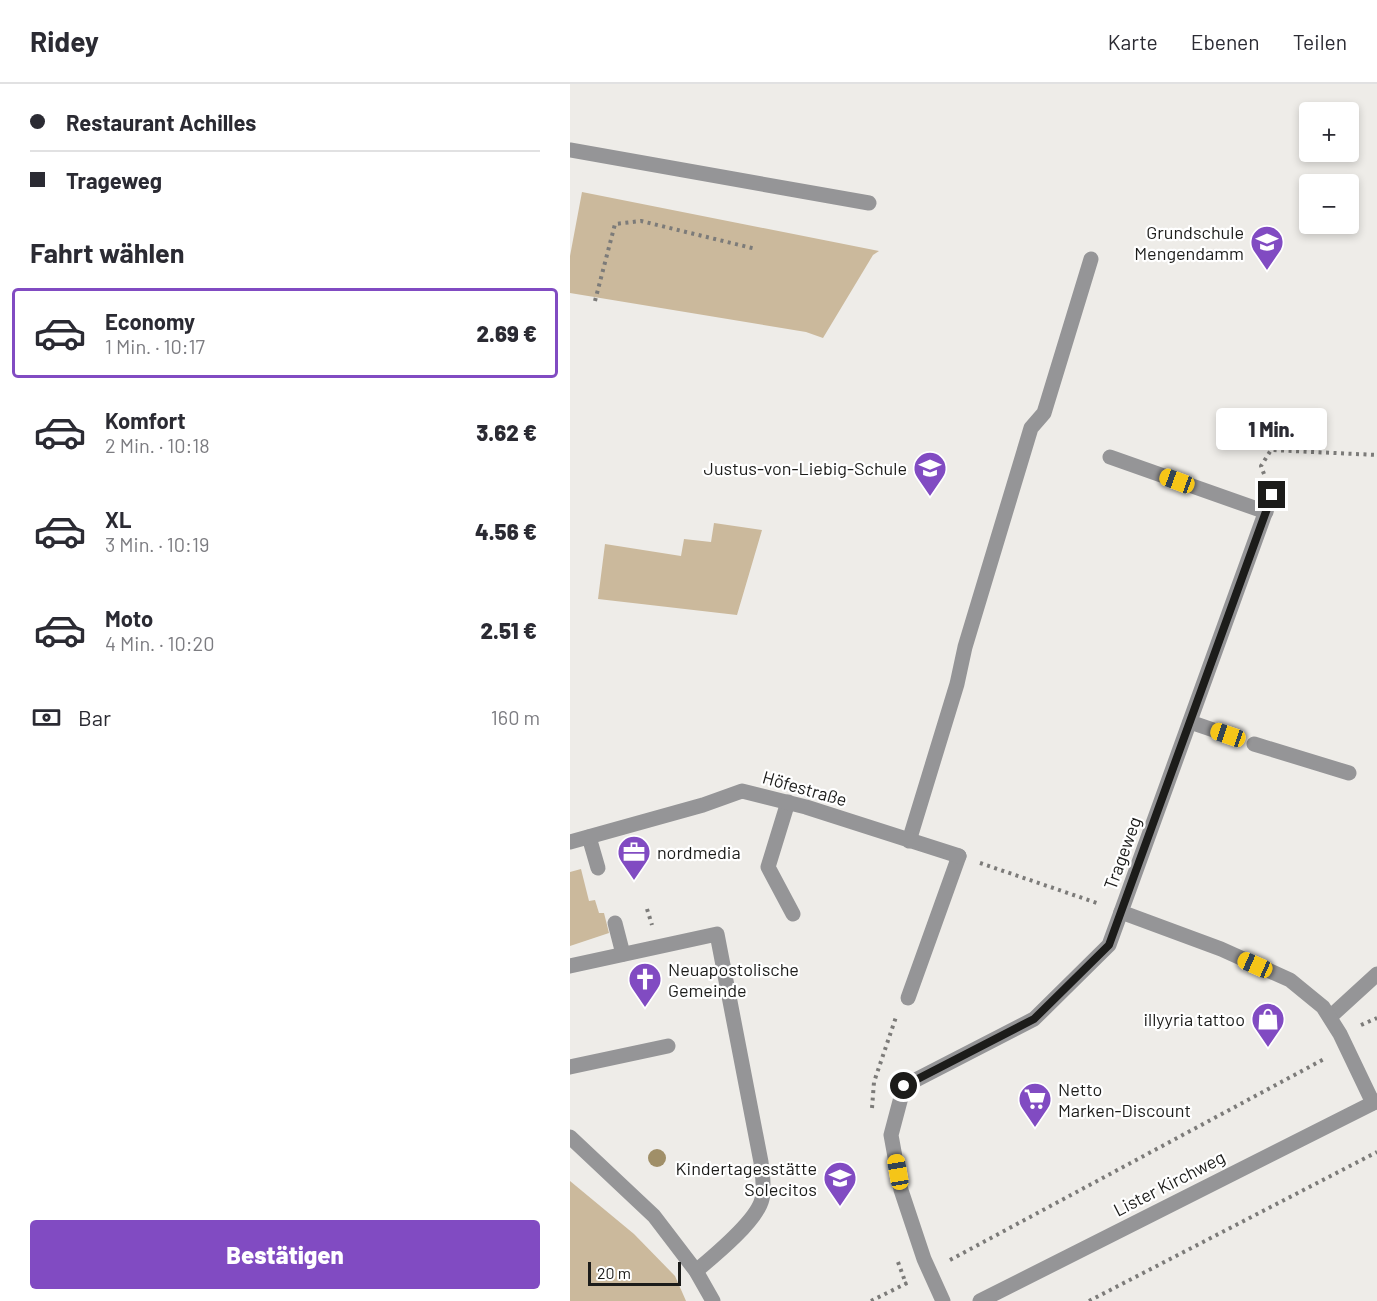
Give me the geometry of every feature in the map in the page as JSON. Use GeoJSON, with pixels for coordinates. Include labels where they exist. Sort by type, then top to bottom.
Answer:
{"type":"FeatureCollection","features":[{"type":"Feature","properties":{"kind":"street"},"geometry":{"type":"LineString","coordinates":[[570,150],[869,203]]}},
{"type":"Feature","properties":{"kind":"street"},"geometry":{"type":"LineString","coordinates":[[909,841],[957,684],[965,647],[1030,428],[1044,413],[1091,259]]}},
{"type":"Feature","properties":{"kind":"street"},"geometry":{"type":"LineString","coordinates":[[1110,457],[1266,512]]}},
{"type":"Feature","properties":{"kind":"street","name":"Trageweg"},"geometry":{"type":"LineString","coordinates":[[1272,495],[1122,912],[1221,949],[1290,980],[1323,1007],[1375,1102]]}},
{"type":"Feature","properties":{"kind":"street"},"geometry":{"type":"LineString","coordinates":[[1190,722],[1228,735]]}},
{"type":"Feature","properties":{"kind":"street"},"geometry":{"type":"LineString","coordinates":[[1254,744],[1349,773]]}},
{"type":"Feature","properties":{"kind":"street","name":"Höfestraße"},"geometry":{"type":"LineString","coordinates":[[570,842],[703,805],[742,791],[788,802],[959,856]]}},
{"type":"Feature","properties":{"kind":"street"},"geometry":{"type":"LineString","coordinates":[[788,802],[768,867],[793,914]]}},
{"type":"Feature","properties":{"kind":"street"},"geometry":{"type":"LineString","coordinates":[[589,837],[598,868]]}},
{"type":"Feature","properties":{"kind":"street"},"geometry":{"type":"LineString","coordinates":[[908,998],[959,856]]}},
{"type":"Feature","properties":{"kind":"street"},"geometry":{"type":"LineString","coordinates":[[943,1301],[929,1272],[901,1190],[891,1135],[904,1086],[1034,1019],[1109,945],[1122,912]]}},
{"type":"Feature","properties":{"kind":"street"},"geometry":{"type":"LineString","coordinates":[[615,923],[623,954]]}},
{"type":"Feature","properties":{"kind":"street"},"geometry":{"type":"LineString","coordinates":[[570,966],[717,934],[761,1162],[763,1197],[758,1211],[696,1271]]}},
{"type":"Feature","properties":{"kind":"street"},"geometry":{"type":"LineString","coordinates":[[1329,1017],[1377,974]]}},
{"type":"Feature","properties":{"kind":"street"},"geometry":{"type":"LineString","coordinates":[[570,1067],[668,1046]]}},
{"type":"Feature","properties":{"kind":"street","name":"Lister Kirchweg"},"geometry":{"type":"LineString","coordinates":[[980,1301],[1375,1102]]}},
{"type":"Feature","properties":{"kind":"street"},"geometry":{"type":"LineString","coordinates":[[570,1137],[654,1216],[696,1271],[713,1301]]}},
{"type":"Feature","properties":{"kind":"path"},"geometry":{"type":"LineString","coordinates":[[595,301],[615,224],[641,221],[756,249]]}},
{"type":"Feature","properties":{"kind":"path"},"geometry":{"type":"LineString","coordinates":[[1272,495],[1261,466],[1271,450],[1377,455]]}},
{"type":"Feature","properties":{"kind":"path"},"geometry":{"type":"LineString","coordinates":[[959,856],[1122,912]]}},
{"type":"Feature","properties":{"kind":"path"},"geometry":{"type":"LineString","coordinates":[[872,1301],[1325,1058],[1350,1054]]}},
{"type":"Feature","properties":{"kind":"path"},"geometry":{"type":"LineString","coordinates":[[1089,1301],[1377,1152]]}},
{"type":"Feature","properties":{"kind":"shaded area"},"geometry":{"type":"Polygon","coordinates":[[[582,192],[879,251],[873,255],[823,338],[806,332],[570,293],[570,256],[582,192]]]}},
{"type":"Feature","properties":{"kind":"shaded area"},"geometry":{"type":"Polygon","coordinates":[[[714,523],[762,530],[737,615],[598,599],[605,544],[681,556],[684,539],[711,542],[714,523]]]}},
{"type":"Feature","properties":{"kind":"shaded area"},"geometry":{"type":"Polygon","coordinates":[[[581,869],[589,901],[595,900],[599,913],[604,913],[609,933],[570,946],[570,872],[581,869]]]}},
{"type":"Feature","properties":{"kind":"shaded area"},"geometry":{"type":"Polygon","coordinates":[[[570,1181],[634,1234],[675,1276],[686,1301],[570,1301],[570,1181]]]}},
{"type":"Feature","properties":{"kind":"place","name":"Grundschule Mengendamm"},"geometry":{"type":"Point","coordinates":[1267,271]}},
{"type":"Feature","properties":{"kind":"place","name":"Justus-von-Liebig-Schule"},"geometry":{"type":"Point","coordinates":[930,497]}},
{"type":"Feature","properties":{"kind":"place","name":"nordmedia"},"geometry":{"type":"Point","coordinates":[634,881]}},
{"type":"Feature","properties":{"kind":"place","name":"Neuapostolische Gemeinde"},"geometry":{"type":"Point","coordinates":[645,1008]}},
{"type":"Feature","properties":{"kind":"place","name":"illyyria tattoo"},"geometry":{"type":"Point","coordinates":[1268,1048]}},
{"type":"Feature","properties":{"kind":"place","name":"Netto Marken-Discount"},"geometry":{"type":"Point","coordinates":[1035,1128]}},
{"type":"Feature","properties":{"kind":"place","name":"Kindertagesstätte Solecitos"},"geometry":{"type":"Point","coordinates":[840,1207]}},
{"type":"Feature","properties":{"kind":"route"},"geometry":{"type":"LineString","coordinates":[[904,1086],[1034,1019],[1109,945],[1272,495]]}}]}
